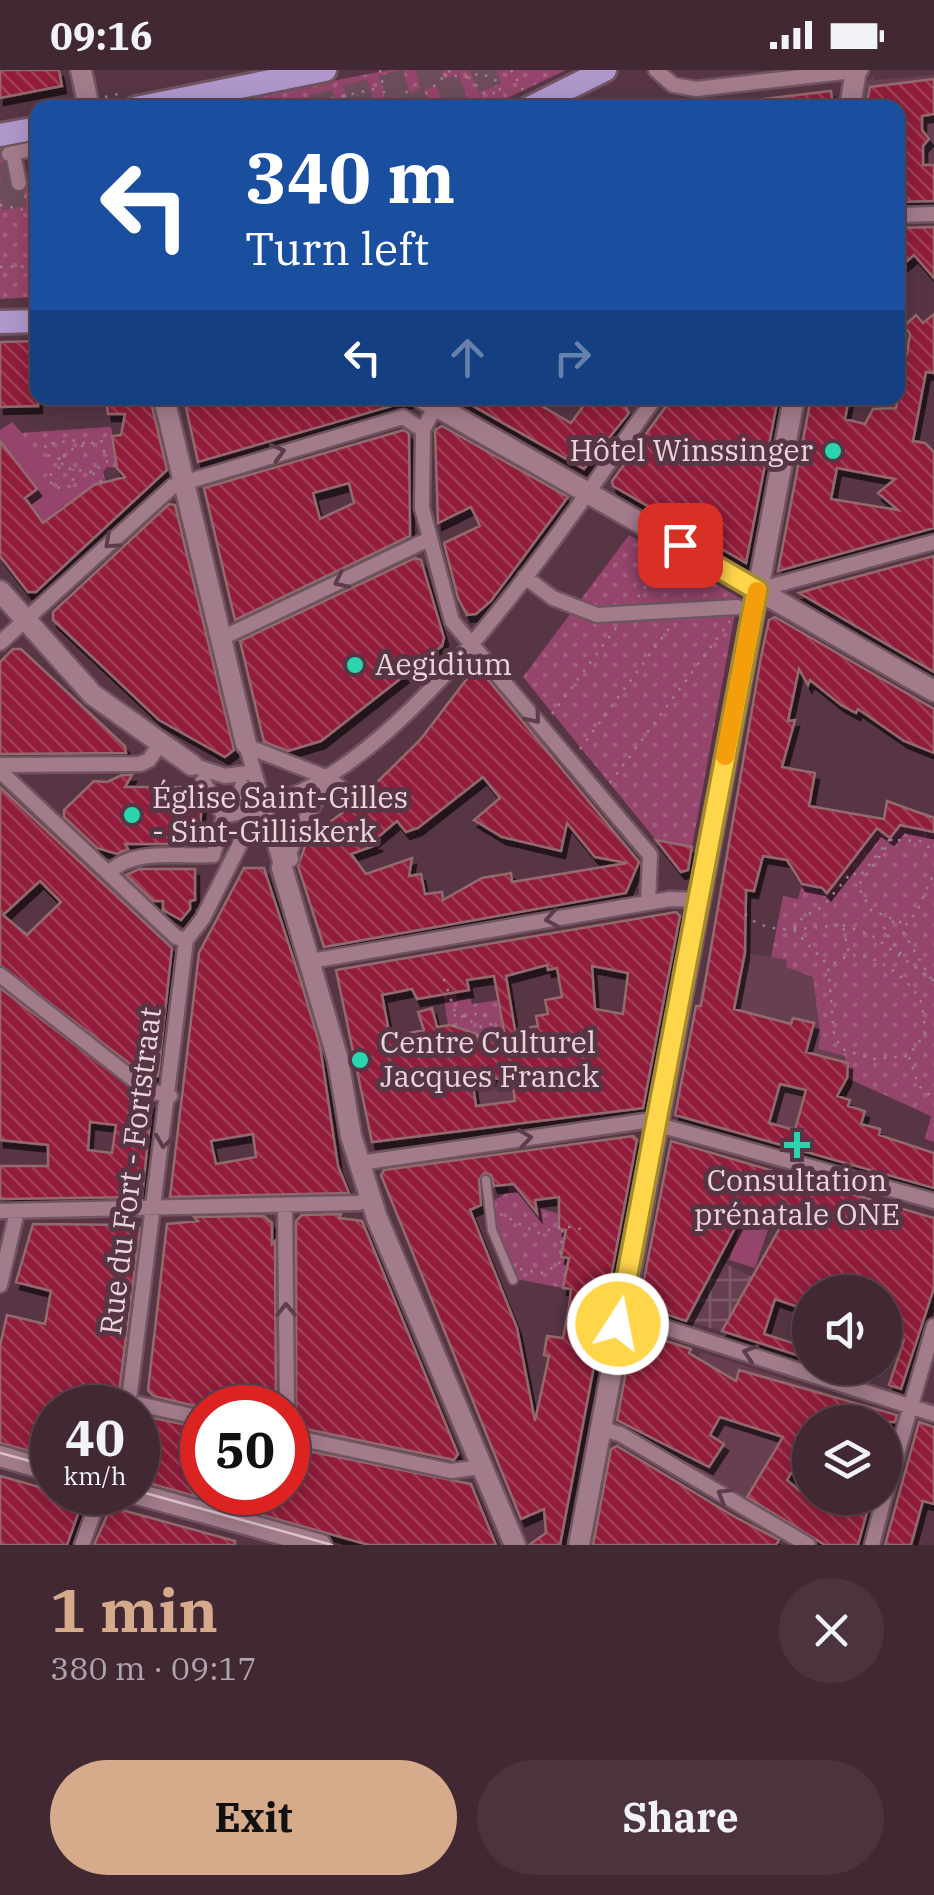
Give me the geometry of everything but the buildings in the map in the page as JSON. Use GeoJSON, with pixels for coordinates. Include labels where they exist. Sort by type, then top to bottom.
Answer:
{"type":"FeatureCollection","features":[{"type":"Feature","properties":{"kind":"main road"},"geometry":{"type":"LineString","coordinates":[[193,100],[259,76],[325,70]]}},
{"type":"Feature","properties":{"kind":"main road"},"geometry":{"type":"LineString","coordinates":[[544,100],[605,70]]}},
{"type":"Feature","properties":{"kind":"main road"},"geometry":{"type":"LineString","coordinates":[[7,147],[30,133]]}},
{"type":"Feature","properties":{"kind":"main road"},"geometry":{"type":"LineString","coordinates":[[0,322],[30,321]]}},
{"type":"Feature","properties":{"kind":"street"},"geometry":{"type":"LineString","coordinates":[[82,70],[87,100]]}},
{"type":"Feature","properties":{"kind":"street"},"geometry":{"type":"LineString","coordinates":[[656,70],[673,85],[696,89],[858,70],[852,100]]}},
{"type":"Feature","properties":{"kind":"street"},"geometry":{"type":"LineString","coordinates":[[676,70],[682,86]]}},
{"type":"Feature","properties":{"kind":"street"},"geometry":{"type":"LineString","coordinates":[[7,147],[17,185],[30,181]]}},
{"type":"Feature","properties":{"kind":"street"},"geometry":{"type":"LineString","coordinates":[[905,215],[934,214]]}},
{"type":"Feature","properties":{"kind":"street"},"geometry":{"type":"LineString","coordinates":[[166,405],[254,772],[286,863],[360,1163],[515,1545]]}},
{"type":"Feature","properties":{"kind":"street"},"geometry":{"type":"LineString","coordinates":[[428,405],[422,430],[422,508],[452,621],[650,855],[648,903]]}},
{"type":"Feature","properties":{"kind":"street"},"geometry":{"type":"LineString","coordinates":[[436,405],[934,691]]}},
{"type":"Feature","properties":{"kind":"street"},"geometry":{"type":"LineString","coordinates":[[270,804],[328,778],[368,750],[471,643],[588,492],[645,405]]}},
{"type":"Feature","properties":{"kind":"street"},"geometry":{"type":"LineString","coordinates":[[578,1545],[793,405]]}},
{"type":"Feature","properties":{"kind":"street"},"geometry":{"type":"LineString","coordinates":[[0,644],[174,486],[403,417],[422,430]]}},
{"type":"Feature","properties":{"kind":"street"},"geometry":{"type":"LineString","coordinates":[[220,639],[429,539]]}},
{"type":"Feature","properties":{"kind":"street"},"geometry":{"type":"LineString","coordinates":[[757,590],[934,542]]}},
{"type":"Feature","properties":{"kind":"street"},"geometry":{"type":"LineString","coordinates":[[525,576],[553,598],[597,615],[683,610],[734,614]]}},
{"type":"Feature","properties":{"kind":"street"},"geometry":{"type":"LineString","coordinates":[[0,591],[93,696],[160,744],[200,779],[224,816]]}},
{"type":"Feature","properties":{"kind":"street"},"geometry":{"type":"LineString","coordinates":[[0,768],[140,764],[149,760],[160,744]]}},
{"type":"Feature","properties":{"kind":"street"},"geometry":{"type":"LineString","coordinates":[[250,747],[328,778],[356,801]]}},
{"type":"Feature","properties":{"kind":"street"},"geometry":{"type":"LineString","coordinates":[[0,768],[176,937],[186,940],[258,808],[224,816]]}},
{"type":"Feature","properties":{"kind":"street"},"geometry":{"type":"LineString","coordinates":[[200,779],[254,772]]}},
{"type":"Feature","properties":{"kind":"street"},"geometry":{"type":"LineString","coordinates":[[286,863],[328,778]]}},
{"type":"Feature","properties":{"kind":"street"},"geometry":{"type":"LineString","coordinates":[[213,856],[224,816],[244,794],[242,786]]}},
{"type":"Feature","properties":{"kind":"street"},"geometry":{"type":"LineString","coordinates":[[110,872],[119,862],[135,857],[213,856]]}},
{"type":"Feature","properties":{"kind":"street"},"geometry":{"type":"LineString","coordinates":[[213,856],[226,872]]}},
{"type":"Feature","properties":{"kind":"street"},"geometry":{"type":"LineString","coordinates":[[311,961],[648,903],[698,900]]}},
{"type":"Feature","properties":{"kind":"street","name":"Rue du Fort - Fortstraat"},"geometry":{"type":"LineString","coordinates":[[131,1385],[170,1096],[186,940]]}},
{"type":"Feature","properties":{"kind":"street"},"geometry":{"type":"LineString","coordinates":[[0,975],[147,1090],[170,1096]]}},
{"type":"Feature","properties":{"kind":"street"},"geometry":{"type":"LineString","coordinates":[[360,1163],[482,1150],[655,1122],[934,1201]]}},
{"type":"Feature","properties":{"kind":"street"},"geometry":{"type":"LineString","coordinates":[[0,1211],[358,1204],[371,1198]]}},
{"type":"Feature","properties":{"kind":"street"},"geometry":{"type":"LineString","coordinates":[[285,1206],[287,1385]]}},
{"type":"Feature","properties":{"kind":"street"},"geometry":{"type":"LineString","coordinates":[[0,1285],[17,1212]]}},
{"type":"Feature","properties":{"kind":"street"},"geometry":{"type":"LineString","coordinates":[[620,1313],[934,1414]]}},
{"type":"Feature","properties":{"kind":"street"},"geometry":{"type":"LineString","coordinates":[[902,1432],[934,1326]]}},
{"type":"Feature","properties":{"kind":"street"},"geometry":{"type":"LineString","coordinates":[[599,1428],[620,1434],[808,1545]]}},
{"type":"Feature","properties":{"kind":"street"},"geometry":{"type":"LineString","coordinates":[[310,1441],[451,1471],[480,1466]]}},
{"type":"Feature","properties":{"kind":"street"},"geometry":{"type":"LineString","coordinates":[[0,1456],[30,1465]]}},
{"type":"Feature","properties":{"kind":"street"},"geometry":{"type":"LineString","coordinates":[[160,1501],[307,1543]]}},
{"type":"Feature","properties":{"kind":"street"},"geometry":{"type":"LineString","coordinates":[[82,1545],[93,1515]]}},
{"type":"Feature","properties":{"kind":"street"},"geometry":{"type":"LineString","coordinates":[[872,1545],[880,1515]]}},
{"type":"Feature","properties":{"kind":"lane"},"geometry":{"type":"LineString","coordinates":[[486,1180],[492,1230],[512,1280]]}},
{"type":"Feature","properties":{"kind":"path"},"geometry":{"type":"LineString","coordinates":[[380,70],[386,100]]}},
{"type":"Feature","properties":{"kind":"path"},"geometry":{"type":"LineString","coordinates":[[416,100],[451,70]]}},
{"type":"Feature","properties":{"kind":"path"},"geometry":{"type":"LineString","coordinates":[[511,70],[526,100]]}},
{"type":"Feature","properties":{"kind":"path"},"geometry":{"type":"LineString","coordinates":[[444,74],[468,77],[485,94],[502,92],[500,85],[487,75],[473,73],[468,77]]}},
{"type":"Feature","properties":{"kind":"path"},"geometry":{"type":"LineString","coordinates":[[325,100],[383,87]]}},
{"type":"Feature","properties":{"kind":"path"},"geometry":{"type":"LineString","coordinates":[[406,91],[407,100]]}},
{"type":"Feature","properties":{"kind":"path"},"geometry":{"type":"LineString","coordinates":[[343,94],[346,100]]}},
{"type":"Feature","properties":{"kind":"path"},"geometry":{"type":"LineString","coordinates":[[17,185],[30,199]]}},
{"type":"Feature","properties":{"kind":"path"},"geometry":{"type":"LineString","coordinates":[[0,205],[30,216]]}},
{"type":"Feature","properties":{"kind":"path"},"geometry":{"type":"LineString","coordinates":[[0,266],[30,266]]}},
{"type":"Feature","properties":{"kind":"path"},"geometry":{"type":"LineString","coordinates":[[86,445],[78,440],[45,444],[47,455],[60,459],[101,440],[107,454],[105,465],[92,472]]}},
{"type":"Feature","properties":{"kind":"path"},"geometry":{"type":"LineString","coordinates":[[60,459],[62,466]]}},
{"type":"Feature","properties":{"kind":"path"},"geometry":{"type":"LineString","coordinates":[[74,468],[73,486],[54,488],[48,477],[62,466],[74,468],[92,472],[102,483]]}},
{"type":"Feature","properties":{"kind":"path"},"geometry":{"type":"LineString","coordinates":[[541,726],[668,554]]}},
{"type":"Feature","properties":{"kind":"path"},"geometry":{"type":"LineString","coordinates":[[570,761],[683,610]]}},
{"type":"Feature","properties":{"kind":"path"},"geometry":{"type":"LineString","coordinates":[[600,796],[734,614]]}},
{"type":"Feature","properties":{"kind":"path"},"geometry":{"type":"LineString","coordinates":[[892,839],[922,841],[934,852]]}},
{"type":"Feature","properties":{"kind":"path"},"geometry":{"type":"LineString","coordinates":[[794,930],[796,922],[822,907],[852,872],[858,877],[892,839]]}},
{"type":"Feature","properties":{"kind":"path"},"geometry":{"type":"LineString","coordinates":[[892,839],[860,884],[862,900],[871,910],[903,924]]}},
{"type":"Feature","properties":{"kind":"path"},"geometry":{"type":"LineString","coordinates":[[903,924],[917,912],[934,873]]}},
{"type":"Feature","properties":{"kind":"path"},"geometry":{"type":"LineString","coordinates":[[849,876],[860,884]]}},
{"type":"Feature","properties":{"kind":"path"},"geometry":{"type":"LineString","coordinates":[[746,914],[754,922],[794,930],[843,926],[863,931],[933,980]]}},
{"type":"Feature","properties":{"kind":"path"},"geometry":{"type":"LineString","coordinates":[[896,920],[883,929],[900,954]]}},
{"type":"Feature","properties":{"kind":"path"},"geometry":{"type":"LineString","coordinates":[[745,926],[754,922]]}},
{"type":"Feature","properties":{"kind":"path"},"geometry":{"type":"LineString","coordinates":[[903,924],[906,942],[933,980]]}},
{"type":"Feature","properties":{"kind":"path"},"geometry":{"type":"LineString","coordinates":[[843,926],[850,955]]}},
{"type":"Feature","properties":{"kind":"path"},"geometry":{"type":"LineString","coordinates":[[794,930],[828,965],[834,1036],[842,1049],[872,1058],[908,1056],[925,1034],[920,1002],[910,987],[878,963],[850,955],[828,965]]}},
{"type":"Feature","properties":{"kind":"path"},"geometry":{"type":"LineString","coordinates":[[444,978],[454,1027]]}},
{"type":"Feature","properties":{"kind":"path"},"geometry":{"type":"LineString","coordinates":[[454,1012],[486,1030],[488,1038]]}},
{"type":"Feature","properties":{"kind":"path"},"geometry":{"type":"LineString","coordinates":[[463,1016],[482,1013],[494,1029]]}},
{"type":"Feature","properties":{"kind":"path"},"geometry":{"type":"LineString","coordinates":[[925,1034],[934,1036]]}},
{"type":"Feature","properties":{"kind":"path"},"geometry":{"type":"LineString","coordinates":[[477,1036],[502,1036]]}},
{"type":"Feature","properties":{"kind":"path"},"geometry":{"type":"LineString","coordinates":[[908,1056],[919,1086],[934,1099]]}},
{"type":"Feature","properties":{"kind":"path"},"geometry":{"type":"LineString","coordinates":[[488,1202],[499,1213],[538,1232],[563,1226],[587,1230]]}},
{"type":"Feature","properties":{"kind":"path"},"geometry":{"type":"LineString","coordinates":[[499,1213],[501,1223]]}},
{"type":"Feature","properties":{"kind":"path"},"geometry":{"type":"LineString","coordinates":[[514,1254],[526,1272],[553,1271],[560,1265],[563,1226]]}},
{"type":"Feature","properties":{"kind":"shaded area"},"geometry":{"type":"Polygon","coordinates":[[[389,70],[566,70],[504,100],[234,100],[389,70]]]}},
{"type":"Feature","properties":{"kind":"shaded area"},"geometry":{"type":"Polygon","coordinates":[[[934,75],[934,206],[905,207],[905,100],[860,100],[863,84],[874,76],[875,80],[934,75]]]}},
{"type":"Feature","properties":{"kind":"shaded area"},"geometry":{"type":"Polygon","coordinates":[[[7,142],[15,183],[30,184],[30,297],[0,299],[0,144],[7,142]]]}},
{"type":"Feature","properties":{"kind":"shaded area"},"geometry":{"type":"Polygon","coordinates":[[[12,422],[22,433],[111,427],[117,468],[107,445],[89,474],[97,484],[77,500],[73,515],[64,505],[54,514],[57,519],[44,542],[26,500],[37,488],[0,441],[0,430],[12,422]]]}},
{"type":"Feature","properties":{"kind":"shaded area"},"geometry":{"type":"Polygon","coordinates":[[[111,427],[117,468],[107,467],[103,472],[106,482],[94,485],[76,500],[68,491],[55,497],[42,476],[50,469],[21,433],[111,427]]]}},
{"type":"Feature","properties":{"kind":"shaded area"},"geometry":{"type":"Polygon","coordinates":[[[629,535],[738,597],[692,847],[665,841],[660,845],[523,677],[629,535]]]}},
{"type":"Feature","properties":{"kind":"shaded area"},"geometry":{"type":"Polygon","coordinates":[[[895,804],[934,816],[934,1142],[925,1139],[931,1116],[847,1078],[845,1056],[818,1049],[820,1032],[813,977],[786,967],[787,960],[771,957],[783,896],[798,899],[802,884],[828,893],[895,804]]]}},
{"type":"Feature","properties":{"kind":"shaded area"},"geometry":{"type":"Polygon","coordinates":[[[712,947],[788,960],[787,967],[813,977],[820,1032],[817,1042],[845,1056],[847,1078],[840,1090],[806,1082],[795,1130],[769,1123],[758,1053],[689,1040],[712,947]]]}},
{"type":"Feature","properties":{"kind":"shaded area"},"geometry":{"type":"Polygon","coordinates":[[[452,977],[457,1000],[470,997],[472,1004],[498,1000],[505,1036],[477,1039],[477,1034],[448,1025],[441,979],[452,977]]]}},
{"type":"Feature","properties":{"kind":"shaded area"},"geometry":{"type":"Polygon","coordinates":[[[437,1027],[490,1039],[505,1036],[519,1125],[458,1134],[437,1027]]]}},
{"type":"Feature","properties":{"kind":"shaded area"},"geometry":{"type":"Polygon","coordinates":[[[513,1176],[524,1199],[562,1214],[566,1230],[562,1256],[569,1258],[563,1288],[516,1279],[495,1228],[492,1201],[509,1192],[507,1177],[513,1176]]]}},
{"type":"Feature","properties":{"kind":"shaded area"},"geometry":{"type":"Polygon","coordinates":[[[744,1216],[770,1224],[755,1268],[729,1260],[744,1216]]]}},
{"type":"Feature","properties":{"kind":"shaded area"},"geometry":{"type":"Polygon","coordinates":[[[718,1260],[752,1277],[722,1331],[686,1321],[718,1260]]]}},
{"type":"Feature","properties":{"kind":"shaded area"},"geometry":{"type":"Polygon","coordinates":[[[701,1352],[792,1381],[792,1385],[831,1394],[827,1405],[792,1405],[792,1466],[785,1483],[789,1486],[772,1513],[649,1440],[701,1352]]]}},
{"type":"Feature","properties":{"kind":"tunnel"},"geometry":{"type":"LineString","coordinates":[[340,100],[447,70]]}},
{"type":"Feature","properties":{"kind":"tunnel"},"geometry":{"type":"LineString","coordinates":[[425,100],[502,70]]}},
{"type":"Feature","properties":{"kind":"tunnel"},"geometry":{"type":"LineString","coordinates":[[0,176],[30,170]]}},
{"type":"Feature","properties":{"kind":"tunnel"},"geometry":{"type":"LineString","coordinates":[[0,198],[30,192]]}},
{"type":"Feature","properties":{"kind":"tram line"},"geometry":{"type":"LineString","coordinates":[[0,1453],[30,1461]]}},
{"type":"Feature","properties":{"kind":"tram line"},"geometry":{"type":"LineString","coordinates":[[160,1497],[332,1545]]}},
{"type":"Feature","properties":{"kind":"slow traffic"},"geometry":{"type":"LineString","coordinates":[[725,756],[757,591]]}},
{"type":"Feature","properties":{"kind":"place","name":"Hôtel Winssinger"},"geometry":{"type":"Point","coordinates":[833,451]}},
{"type":"Feature","properties":{"kind":"place","name":"Aegidium"},"geometry":{"type":"Point","coordinates":[355,665]}},
{"type":"Feature","properties":{"kind":"place","name":"Église Saint-Gilles - Sint-Gilliskerk"},"geometry":{"type":"Point","coordinates":[132,815]}},
{"type":"Feature","properties":{"kind":"place","name":"Centre Culturel Jacques Franck"},"geometry":{"type":"Point","coordinates":[360,1060]}},
{"type":"Feature","properties":{"kind":"place","name":"Consultation prénatale ONE"},"geometry":{"type":"Point","coordinates":[797,1145]}},
{"type":"Feature","properties":{"kind":"route"},"geometry":{"type":"LineString","coordinates":[[618,1324],[757,590],[680,545]]}}]}
